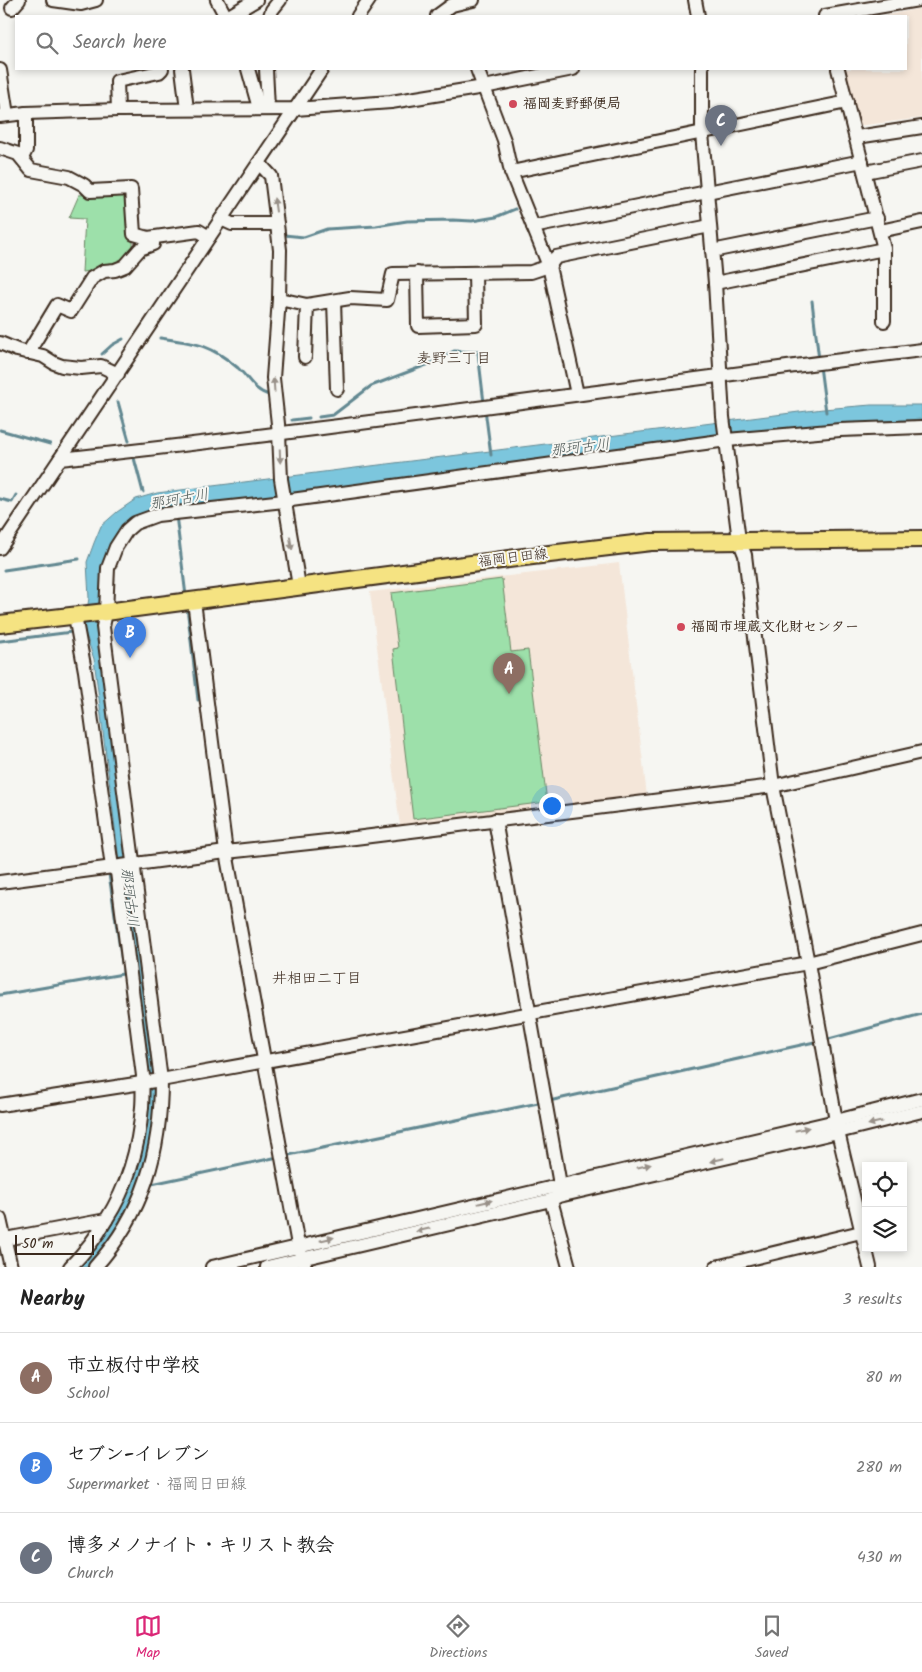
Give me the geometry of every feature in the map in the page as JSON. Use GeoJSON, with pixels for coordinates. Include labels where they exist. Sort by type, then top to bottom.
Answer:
{"type":"FeatureCollection","features":[{"type":"Feature","properties":{"kind":"main road","name":"福岡日田線"},"geometry":{"type":"LineString","coordinates":[[77,615],[651,542],[922,539]]}},
{"type":"Feature","properties":{"kind":"main road"},"geometry":{"type":"LineString","coordinates":[[0,624],[77,615]]}},
{"type":"Feature","properties":{"kind":"street"},"geometry":{"type":"LineString","coordinates":[[54,0],[81,4],[96,0]]}},
{"type":"Feature","properties":{"kind":"street"},"geometry":{"type":"LineString","coordinates":[[217,0],[225,15]]}},
{"type":"Feature","properties":{"kind":"street"},"geometry":{"type":"LineString","coordinates":[[228,15],[256,0]]}},
{"type":"Feature","properties":{"kind":"street"},"geometry":{"type":"LineString","coordinates":[[270,15],[280,0]]}},
{"type":"Feature","properties":{"kind":"street"},"geometry":{"type":"LineString","coordinates":[[359,15],[369,0]]}},
{"type":"Feature","properties":{"kind":"street"},"geometry":{"type":"LineString","coordinates":[[439,15],[453,7],[473,0]]}},
{"type":"Feature","properties":{"kind":"street"},"geometry":{"type":"LineString","coordinates":[[695,0],[698,15]]}},
{"type":"Feature","properties":{"kind":"street"},"geometry":{"type":"LineString","coordinates":[[831,15],[918,0]]}},
{"type":"Feature","properties":{"kind":"street"},"geometry":{"type":"LineString","coordinates":[[0,70],[4,116],[26,113],[118,110],[295,109],[391,102],[484,87],[568,70]]}},
{"type":"Feature","properties":{"kind":"street"},"geometry":{"type":"LineString","coordinates":[[118,110],[117,81],[161,70]]}},
{"type":"Feature","properties":{"kind":"street"},"geometry":{"type":"LineString","coordinates":[[182,70],[187,109]]}},
{"type":"Feature","properties":{"kind":"street"},"geometry":{"type":"LineString","coordinates":[[248,70],[264,108]]}},
{"type":"Feature","properties":{"kind":"street"},"geometry":{"type":"LineString","coordinates":[[264,108],[266,70]]}},
{"type":"Feature","properties":{"kind":"street"},"geometry":{"type":"LineString","coordinates":[[0,548],[4,535],[60,459],[321,70]]}},
{"type":"Feature","properties":{"kind":"street"},"geometry":{"type":"LineString","coordinates":[[476,70],[504,140],[511,172],[550,266],[577,394]]}},
{"type":"Feature","properties":{"kind":"street"},"geometry":{"type":"LineString","coordinates":[[702,70],[702,133],[715,283],[723,418],[739,540],[745,555],[773,786],[808,963],[837,1127],[870,1267]]}},
{"type":"Feature","properties":{"kind":"street"},"geometry":{"type":"LineString","coordinates":[[838,70],[857,137],[884,249],[884,321]]}},
{"type":"Feature","properties":{"kind":"street"},"geometry":{"type":"LineString","coordinates":[[511,172],[847,102]]}},
{"type":"Feature","properties":{"kind":"street"},"geometry":{"type":"LineString","coordinates":[[22,158],[26,150],[26,113]]}},
{"type":"Feature","properties":{"kind":"street"},"geometry":{"type":"LineString","coordinates":[[857,137],[922,127]]}},
{"type":"Feature","properties":{"kind":"street"},"geometry":{"type":"LineString","coordinates":[[0,148],[18,154],[31,170],[69,178],[84,185],[90,191],[131,190],[134,234],[153,238],[199,231],[209,237]]}},
{"type":"Feature","properties":{"kind":"street"},"geometry":{"type":"LineString","coordinates":[[533,227],[706,191],[863,167],[922,161]]}},
{"type":"Feature","properties":{"kind":"street"},"geometry":{"type":"LineString","coordinates":[[259,163],[271,176],[278,224],[280,250],[279,299],[273,378],[279,433],[281,479],[298,586]]}},
{"type":"Feature","properties":{"kind":"street"},"geometry":{"type":"LineString","coordinates":[[712,251],[876,218]]}},
{"type":"Feature","properties":{"kind":"street"},"geometry":{"type":"LineString","coordinates":[[222,219],[232,224],[278,224]]}},
{"type":"Feature","properties":{"kind":"street"},"geometry":{"type":"LineString","coordinates":[[880,231],[922,222]]}},
{"type":"Feature","properties":{"kind":"street"},"geometry":{"type":"LineString","coordinates":[[279,299],[307,305],[350,298],[387,300],[393,274],[530,272],[550,266],[556,257],[710,226]]}},
{"type":"Feature","properties":{"kind":"street"},"geometry":{"type":"LineString","coordinates":[[28,353],[57,304],[71,311],[92,278],[104,271],[115,270],[125,266],[140,250],[153,244],[153,238]]}},
{"type":"Feature","properties":{"kind":"street"},"geometry":{"type":"LineString","coordinates":[[715,283],[884,249]]}},
{"type":"Feature","properties":{"kind":"street"},"geometry":{"type":"LineString","coordinates":[[417,273],[418,326],[476,324],[475,273]]}},
{"type":"Feature","properties":{"kind":"street"},"geometry":{"type":"LineString","coordinates":[[334,301],[337,389]]}},
{"type":"Feature","properties":{"kind":"street"},"geometry":{"type":"LineString","coordinates":[[305,357],[307,305]]}},
{"type":"Feature","properties":{"kind":"street"},"geometry":{"type":"LineString","coordinates":[[0,343],[43,356],[62,366],[81,368],[101,366],[118,374]]}},
{"type":"Feature","properties":{"kind":"street"},"geometry":{"type":"LineString","coordinates":[[60,459],[279,433],[721,374],[922,350]]}},
{"type":"Feature","properties":{"kind":"street"},"geometry":{"type":"LineString","coordinates":[[96,1267],[115,1243],[135,1208],[149,1174],[160,1120],[161,1080],[103,627],[110,559],[127,530],[135,523],[157,515],[284,500],[727,440],[840,430],[922,428]]}},
{"type":"Feature","properties":{"kind":"street"},"geometry":{"type":"LineString","coordinates":[[194,601],[226,852],[298,1246],[304,1263]]}},
{"type":"Feature","properties":{"kind":"street"},"geometry":{"type":"LineString","coordinates":[[70,1267],[83,1254],[97,1235],[124,1185],[136,1150],[142,1106],[142,1082],[117,872],[112,867],[77,615]]}},
{"type":"Feature","properties":{"kind":"street"},"geometry":{"type":"LineString","coordinates":[[0,882],[226,852],[355,838],[773,786],[922,752]]}},
{"type":"Feature","properties":{"kind":"street"},"geometry":{"type":"LineString","coordinates":[[496,820],[560,1179],[556,1194],[569,1267]]}},
{"type":"Feature","properties":{"kind":"street"},"geometry":{"type":"LineString","coordinates":[[0,1105],[161,1080],[808,963],[922,934]]}},
{"type":"Feature","properties":{"kind":"street"},"geometry":{"type":"LineString","coordinates":[[837,1127],[922,1099]]}},
{"type":"Feature","properties":{"kind":"street"},"geometry":{"type":"LineString","coordinates":[[267,1267],[304,1263],[556,1194],[837,1127],[922,1111]]}},
{"type":"Feature","properties":{"kind":"street"},"geometry":{"type":"LineString","coordinates":[[212,1267],[298,1246],[556,1194]]}},
{"type":"Feature","properties":{"kind":"street"},"geometry":{"type":"LineString","coordinates":[[0,1218],[2,1240],[11,1267]]}},
{"type":"Feature","properties":{"kind":"street"},"geometry":{"type":"LineString","coordinates":[[2,1240],[106,1220]]}},
{"type":"Feature","properties":{"kind":"street"},"geometry":{"type":"LineString","coordinates":[[716,1267],[861,1232]]}},
{"type":"Feature","properties":{"kind":"shaded area"},"geometry":{"type":"Polygon","coordinates":[[[922,8],[922,118],[857,126],[841,70],[907,70],[907,15],[887,15],[922,8]]]}},
{"type":"Feature","properties":{"kind":"shaded area"},"geometry":{"type":"Polygon","coordinates":[[[619,563],[647,796],[400,826],[370,592],[619,563]]]}},
{"type":"Feature","properties":{"kind":"green space"},"geometry":{"type":"Polygon","coordinates":[[[125,192],[128,196],[134,253],[113,269],[82,272],[85,219],[69,218],[79,195],[125,192]]]}},
{"type":"Feature","properties":{"kind":"green space"},"geometry":{"type":"Polygon","coordinates":[[[502,579],[511,652],[528,650],[547,802],[413,819],[393,649],[398,648],[391,593],[502,579]]]}},
{"type":"Feature","properties":{"kind":"water","name":"那珂古川"},"geometry":{"type":"Polygon","coordinates":[[[871,405],[922,405],[922,419],[825,425],[181,507],[128,525],[105,598],[157,1072],[158,1120],[132,1207],[92,1267],[74,1267],[100,1235],[144,1119],[119,860],[94,659],[84,629],[89,598],[87,562],[101,526],[136,499],[157,493],[823,409],[871,405]]]}},
{"type":"Feature","properties":{"kind":"waterway"},"geometry":{"type":"LineString","coordinates":[[284,235],[304,237],[327,229],[376,226],[407,221],[472,221],[496,217],[515,209]]}},
{"type":"Feature","properties":{"kind":"waterway"},"geometry":{"type":"LineString","coordinates":[[812,301],[819,360]]}},
{"type":"Feature","properties":{"kind":"waterway"},"geometry":{"type":"LineString","coordinates":[[160,338],[193,343],[210,349],[228,360],[259,390],[269,395]]}},
{"type":"Feature","properties":{"kind":"waterway"},"geometry":{"type":"LineString","coordinates":[[102,354],[112,345],[123,339]]}},
{"type":"Feature","properties":{"kind":"waterway"},"geometry":{"type":"LineString","coordinates":[[319,417],[333,415],[371,386],[429,364],[454,351],[478,352]]}},
{"type":"Feature","properties":{"kind":"waterway"},"geometry":{"type":"LineString","coordinates":[[478,352],[484,403]]}},
{"type":"Feature","properties":{"kind":"waterway"},"geometry":{"type":"LineString","coordinates":[[820,366],[826,412]]}},
{"type":"Feature","properties":{"kind":"waterway"},"geometry":{"type":"LineString","coordinates":[[118,402],[129,441]]}},
{"type":"Feature","properties":{"kind":"waterway"},"geometry":{"type":"LineString","coordinates":[[485,409],[491,455]]}},
{"type":"Feature","properties":{"kind":"waterway"},"geometry":{"type":"LineString","coordinates":[[292,420],[309,418]]}},
{"type":"Feature","properties":{"kind":"waterway"},"geometry":{"type":"LineString","coordinates":[[0,430],[50,444]]}},
{"type":"Feature","properties":{"kind":"waterway","name":"那珂古川"},"geometry":{"type":"LineString","coordinates":[[134,458],[143,492]]}},
{"type":"Feature","properties":{"kind":"waterway"},"geometry":{"type":"LineString","coordinates":[[0,499],[12,502],[16,495]]}},
{"type":"Feature","properties":{"kind":"waterway","name":"那珂古川"},"geometry":{"type":"LineString","coordinates":[[176,515],[186,596]]}},
{"type":"Feature","properties":{"kind":"waterway"},"geometry":{"type":"LineString","coordinates":[[4,570],[79,559]]}},
{"type":"Feature","properties":{"kind":"waterway"},"geometry":{"type":"LineString","coordinates":[[187,607],[198,700]]}},
{"type":"Feature","properties":{"kind":"waterway"},"geometry":{"type":"LineString","coordinates":[[0,641],[72,632]]}},
{"type":"Feature","properties":{"kind":"waterway","name":"那珂古川"},"geometry":{"type":"LineString","coordinates":[[113,874],[109,874],[122,963]]}},
{"type":"Feature","properties":{"kind":"waterway"},"geometry":{"type":"LineString","coordinates":[[0,995],[123,974],[123,969]]}},
{"type":"Feature","properties":{"kind":"waterway"},"geometry":{"type":"LineString","coordinates":[[825,1040],[922,1014]]}},
{"type":"Feature","properties":{"kind":"waterway"},"geometry":{"type":"LineString","coordinates":[[549,1101],[819,1041]]}},
{"type":"Feature","properties":{"kind":"waterway"},"geometry":{"type":"LineString","coordinates":[[284,1156],[543,1102]]}},
{"type":"Feature","properties":{"kind":"waterway"},"geometry":{"type":"LineString","coordinates":[[147,1185],[278,1157]]}},
{"type":"Feature","properties":{"kind":"place","name":"福岡麦野郵便局"},"geometry":{"type":"Point","coordinates":[513,104]}},
{"type":"Feature","properties":{"kind":"place","name":"博多メノナイト・キリスト教会"},"geometry":{"type":"Point","coordinates":[721,146]}},
{"type":"Feature","properties":{"kind":"place","name":"福岡市埋蔵文化財センター"},"geometry":{"type":"Point","coordinates":[681,627]}},
{"type":"Feature","properties":{"kind":"place","name":"セブン-イレブン"},"geometry":{"type":"Point","coordinates":[130,658]}},
{"type":"Feature","properties":{"kind":"place","name":"市立板付中学校"},"geometry":{"type":"Point","coordinates":[509,694]}},
{"type":"Feature","properties":{"kind":"district","name":"麦野三丁目"},"geometry":{"type":"Point","coordinates":[454,359]}},
{"type":"Feature","properties":{"kind":"district","name":"井相田二丁目"},"geometry":{"type":"Point","coordinates":[317,979]}}]}
